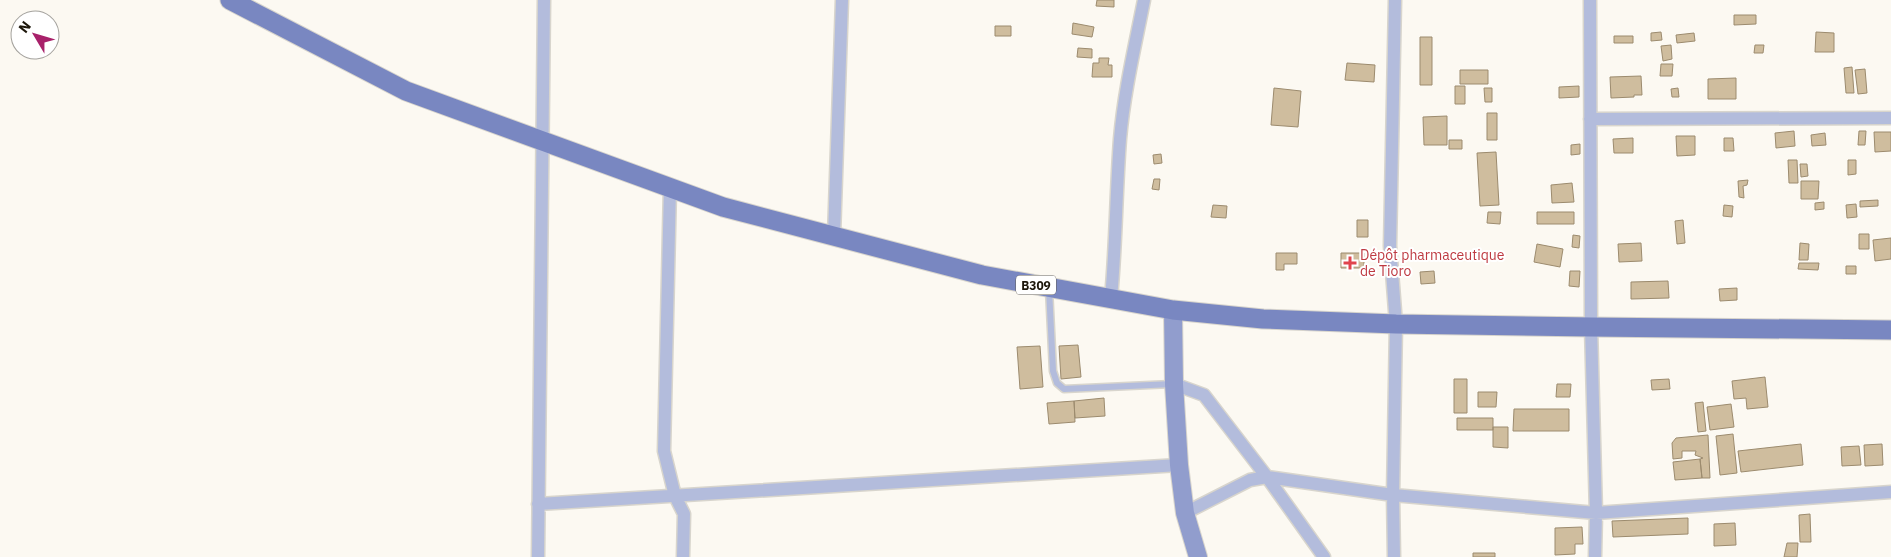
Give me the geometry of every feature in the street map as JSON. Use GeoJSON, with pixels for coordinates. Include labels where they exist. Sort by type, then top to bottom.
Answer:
{"type":"FeatureCollection","features":[{"type":"Feature","properties":{"kind":"main road","name":"B309"},"geometry":{"type":"LineString","coordinates":[[230,0],[406,91],[723,207],[982,275],[1172,310],[1263,319],[1591,328],[1891,330]]}},
{"type":"Feature","properties":{"kind":"main road"},"geometry":{"type":"LineString","coordinates":[[1172,310],[1179,464],[1185,513],[1198,557]]}},
{"type":"Feature","properties":{"kind":"street"},"geometry":{"type":"LineString","coordinates":[[538,557],[544,0]]}},
{"type":"Feature","properties":{"kind":"street"},"geometry":{"type":"LineString","coordinates":[[834,236],[842,0]]}},
{"type":"Feature","properties":{"kind":"street"},"geometry":{"type":"LineString","coordinates":[[1111,298],[1115,256],[1120,138],[1125,95],[1144,0]]}},
{"type":"Feature","properties":{"kind":"street"},"geometry":{"type":"LineString","coordinates":[[1394,557],[1393,495],[1396,324],[1390,246],[1395,0]]}},
{"type":"Feature","properties":{"kind":"street"},"geometry":{"type":"LineString","coordinates":[[1590,0],[1591,328],[1596,513],[1595,557]]}},
{"type":"Feature","properties":{"kind":"street"},"geometry":{"type":"LineString","coordinates":[[1590,119],[1891,118]]}},
{"type":"Feature","properties":{"kind":"street"},"geometry":{"type":"LineString","coordinates":[[670,187],[664,451],[675,496],[684,514],[683,557]]}},
{"type":"Feature","properties":{"kind":"street"},"geometry":{"type":"LineString","coordinates":[[1174,384],[1204,395],[1268,477],[1324,557]]}},
{"type":"Feature","properties":{"kind":"street"},"geometry":{"type":"LineString","coordinates":[[538,504],[1179,464]]}},
{"type":"Feature","properties":{"kind":"street"},"geometry":{"type":"LineString","coordinates":[[1185,513],[1250,480],[1268,477],[1393,495],[1596,513],[1891,492]]}},
{"type":"Feature","properties":{"kind":"lane"},"geometry":{"type":"LineString","coordinates":[[1049,287],[1053,371],[1056,383],[1064,389],[1174,384]]}},
{"type":"Feature","properties":{"kind":"building"},"geometry":{"type":"Polygon","coordinates":[[[1097,0],[1114,0],[1114,7],[1096,6],[1097,0]]]}},
{"type":"Feature","properties":{"kind":"building"},"geometry":{"type":"Polygon","coordinates":[[[1734,15],[1756,15],[1756,24],[1734,25],[1734,15]]]}},
{"type":"Feature","properties":{"kind":"building"},"geometry":{"type":"Polygon","coordinates":[[[1073,23],[1094,27],[1092,37],[1072,34],[1073,23]]]}},
{"type":"Feature","properties":{"kind":"building"},"geometry":{"type":"Polygon","coordinates":[[[995,26],[1011,26],[1011,36],[995,36],[995,26]]]}},
{"type":"Feature","properties":{"kind":"building"},"geometry":{"type":"Polygon","coordinates":[[[1661,32],[1662,40],[1651,41],[1651,33],[1661,32]]]}},
{"type":"Feature","properties":{"kind":"building"},"geometry":{"type":"Polygon","coordinates":[[[1816,32],[1834,33],[1834,52],[1815,52],[1816,32]]]}},
{"type":"Feature","properties":{"kind":"building"},"geometry":{"type":"Polygon","coordinates":[[[1694,33],[1695,41],[1677,43],[1676,35],[1694,33]]]}},
{"type":"Feature","properties":{"kind":"building"},"geometry":{"type":"Polygon","coordinates":[[[1614,36],[1633,36],[1633,43],[1614,43],[1614,36]]]}},
{"type":"Feature","properties":{"kind":"building"},"geometry":{"type":"Polygon","coordinates":[[[1420,37],[1432,37],[1432,85],[1420,85],[1420,37]]]}},
{"type":"Feature","properties":{"kind":"building"},"geometry":{"type":"Polygon","coordinates":[[[1671,45],[1672,59],[1663,61],[1661,46],[1671,45]]]}},
{"type":"Feature","properties":{"kind":"building"},"geometry":{"type":"Polygon","coordinates":[[[1755,45],[1764,45],[1763,53],[1754,53],[1755,45]]]}},
{"type":"Feature","properties":{"kind":"building"},"geometry":{"type":"Polygon","coordinates":[[[1078,48],[1092,49],[1092,58],[1077,57],[1078,48]]]}},
{"type":"Feature","properties":{"kind":"building"},"geometry":{"type":"Polygon","coordinates":[[[1099,58],[1109,58],[1108,65],[1112,65],[1112,77],[1092,77],[1093,63],[1099,63],[1099,58]]]}},
{"type":"Feature","properties":{"kind":"building"},"geometry":{"type":"Polygon","coordinates":[[[1347,63],[1375,65],[1374,82],[1345,80],[1347,63]]]}},
{"type":"Feature","properties":{"kind":"building"},"geometry":{"type":"Polygon","coordinates":[[[1661,64],[1673,64],[1672,76],[1660,76],[1661,64]]]}},
{"type":"Feature","properties":{"kind":"building"},"geometry":{"type":"Polygon","coordinates":[[[1852,67],[1854,93],[1846,93],[1844,68],[1852,67]]]}},
{"type":"Feature","properties":{"kind":"building"},"geometry":{"type":"Polygon","coordinates":[[[1865,69],[1867,93],[1858,94],[1855,70],[1865,69]]]}},
{"type":"Feature","properties":{"kind":"building"},"geometry":{"type":"Polygon","coordinates":[[[1460,70],[1488,70],[1488,84],[1460,84],[1460,70]]]}},
{"type":"Feature","properties":{"kind":"building"},"geometry":{"type":"Polygon","coordinates":[[[1641,76],[1642,95],[1611,98],[1610,77],[1641,76]]]}},
{"type":"Feature","properties":{"kind":"building"},"geometry":{"type":"Polygon","coordinates":[[[1736,78],[1736,99],[1708,99],[1708,79],[1736,78]]]}},
{"type":"Feature","properties":{"kind":"building"},"geometry":{"type":"Polygon","coordinates":[[[1455,86],[1465,86],[1465,104],[1455,104],[1455,86]]]}},
{"type":"Feature","properties":{"kind":"building"},"geometry":{"type":"Polygon","coordinates":[[[1579,86],[1579,97],[1559,98],[1559,87],[1579,86]]]}},
{"type":"Feature","properties":{"kind":"building"},"geometry":{"type":"Polygon","coordinates":[[[1274,88],[1301,91],[1298,127],[1271,125],[1274,88]]]}},
{"type":"Feature","properties":{"kind":"building"},"geometry":{"type":"Polygon","coordinates":[[[1484,88],[1492,88],[1492,102],[1485,102],[1484,88]]]}},
{"type":"Feature","properties":{"kind":"building"},"geometry":{"type":"Polygon","coordinates":[[[1678,88],[1679,97],[1672,97],[1671,89],[1678,88]]]}},
{"type":"Feature","properties":{"kind":"building"},"geometry":{"type":"Polygon","coordinates":[[[1487,113],[1497,113],[1497,140],[1487,140],[1487,113]]]}},
{"type":"Feature","properties":{"kind":"building"},"geometry":{"type":"Polygon","coordinates":[[[1447,116],[1447,145],[1424,145],[1423,117],[1447,116]]]}},
{"type":"Feature","properties":{"kind":"building"},"geometry":{"type":"Polygon","coordinates":[[[1794,131],[1795,146],[1776,148],[1775,133],[1794,131]]]}},
{"type":"Feature","properties":{"kind":"building"},"geometry":{"type":"Polygon","coordinates":[[[1859,131],[1866,131],[1865,145],[1858,145],[1859,131]]]}},
{"type":"Feature","properties":{"kind":"building"},"geometry":{"type":"Polygon","coordinates":[[[1874,132],[1891,132],[1891,151],[1875,152],[1874,132]]]}},
{"type":"Feature","properties":{"kind":"building"},"geometry":{"type":"Polygon","coordinates":[[[1825,133],[1826,145],[1812,146],[1811,135],[1825,133]]]}},
{"type":"Feature","properties":{"kind":"building"},"geometry":{"type":"Polygon","coordinates":[[[1676,136],[1695,136],[1695,155],[1677,156],[1676,136]]]}},
{"type":"Feature","properties":{"kind":"building"},"geometry":{"type":"Polygon","coordinates":[[[1633,138],[1633,153],[1614,153],[1613,139],[1633,138]]]}},
{"type":"Feature","properties":{"kind":"building"},"geometry":{"type":"Polygon","coordinates":[[[1724,138],[1733,138],[1734,151],[1724,151],[1724,138]]]}},
{"type":"Feature","properties":{"kind":"building"},"geometry":{"type":"Polygon","coordinates":[[[1449,140],[1462,140],[1462,149],[1449,149],[1449,140]]]}},
{"type":"Feature","properties":{"kind":"building"},"geometry":{"type":"Polygon","coordinates":[[[1580,144],[1580,154],[1571,155],[1571,145],[1580,144]]]}},
{"type":"Feature","properties":{"kind":"building"},"geometry":{"type":"Polygon","coordinates":[[[1496,152],[1499,205],[1480,206],[1477,153],[1496,152]]]}},
{"type":"Feature","properties":{"kind":"building"},"geometry":{"type":"Polygon","coordinates":[[[1161,154],[1162,163],[1154,164],[1153,155],[1161,154]]]}},
{"type":"Feature","properties":{"kind":"building"},"geometry":{"type":"Polygon","coordinates":[[[1788,160],[1797,160],[1798,183],[1789,183],[1788,160]]]}},
{"type":"Feature","properties":{"kind":"building"},"geometry":{"type":"Polygon","coordinates":[[[1848,160],[1856,160],[1856,174],[1848,175],[1848,160]]]}},
{"type":"Feature","properties":{"kind":"building"},"geometry":{"type":"Polygon","coordinates":[[[1800,164],[1807,164],[1808,176],[1801,177],[1800,164]]]}},
{"type":"Feature","properties":{"kind":"building"},"geometry":{"type":"Polygon","coordinates":[[[1154,179],[1160,179],[1159,190],[1152,189],[1154,179]]]}},
{"type":"Feature","properties":{"kind":"building"},"geometry":{"type":"Polygon","coordinates":[[[1748,180],[1747,185],[1743,186],[1744,198],[1739,197],[1738,181],[1748,180]]]}},
{"type":"Feature","properties":{"kind":"building"},"geometry":{"type":"Polygon","coordinates":[[[1801,181],[1819,181],[1818,199],[1801,199],[1801,181]]]}},
{"type":"Feature","properties":{"kind":"building"},"geometry":{"type":"Polygon","coordinates":[[[1572,183],[1574,202],[1552,203],[1551,185],[1572,183]]]}},
{"type":"Feature","properties":{"kind":"building"},"geometry":{"type":"Polygon","coordinates":[[[1878,200],[1878,206],[1860,207],[1860,201],[1878,200]]]}},
{"type":"Feature","properties":{"kind":"building"},"geometry":{"type":"Polygon","coordinates":[[[1824,202],[1824,209],[1815,210],[1815,203],[1824,202]]]}},
{"type":"Feature","properties":{"kind":"building"},"geometry":{"type":"Polygon","coordinates":[[[1856,204],[1857,217],[1847,218],[1846,205],[1856,204]]]}},
{"type":"Feature","properties":{"kind":"building"},"geometry":{"type":"Polygon","coordinates":[[[1213,205],[1227,206],[1226,218],[1211,217],[1213,205]]]}},
{"type":"Feature","properties":{"kind":"building"},"geometry":{"type":"Polygon","coordinates":[[[1724,205],[1733,206],[1732,217],[1723,216],[1724,205]]]}},
{"type":"Feature","properties":{"kind":"building"},"geometry":{"type":"Polygon","coordinates":[[[1488,212],[1501,212],[1500,224],[1487,223],[1488,212]]]}},
{"type":"Feature","properties":{"kind":"building"},"geometry":{"type":"Polygon","coordinates":[[[1537,212],[1574,212],[1574,224],[1537,224],[1537,212]]]}},
{"type":"Feature","properties":{"kind":"building"},"geometry":{"type":"Polygon","coordinates":[[[1357,220],[1368,220],[1368,237],[1357,237],[1357,220]]]}},
{"type":"Feature","properties":{"kind":"building"},"geometry":{"type":"Polygon","coordinates":[[[1683,220],[1685,243],[1677,244],[1675,221],[1683,220]]]}},
{"type":"Feature","properties":{"kind":"building"},"geometry":{"type":"Polygon","coordinates":[[[1859,234],[1869,234],[1869,249],[1859,249],[1859,234]]]}},
{"type":"Feature","properties":{"kind":"building"},"geometry":{"type":"Polygon","coordinates":[[[1573,235],[1580,236],[1579,248],[1572,247],[1573,235]]]}},
{"type":"Feature","properties":{"kind":"building"},"geometry":{"type":"Polygon","coordinates":[[[1891,238],[1891,259],[1875,261],[1873,240],[1891,238]]]}},
{"type":"Feature","properties":{"kind":"building"},"geometry":{"type":"Polygon","coordinates":[[[1641,243],[1642,261],[1619,262],[1618,244],[1641,243]]]}},
{"type":"Feature","properties":{"kind":"building"},"geometry":{"type":"Polygon","coordinates":[[[1800,243],[1809,244],[1808,260],[1799,260],[1800,243]]]}},
{"type":"Feature","properties":{"kind":"building"},"geometry":{"type":"Polygon","coordinates":[[[1537,244],[1563,249],[1560,267],[1534,262],[1537,244]]]}},
{"type":"Feature","properties":{"kind":"building"},"geometry":{"type":"Polygon","coordinates":[[[1276,253],[1297,253],[1297,264],[1284,264],[1284,270],[1276,270],[1276,253]]]}},
{"type":"Feature","properties":{"kind":"building"},"geometry":{"type":"Polygon","coordinates":[[[1341,253],[1364,253],[1364,268],[1341,268],[1341,253]]]}},
{"type":"Feature","properties":{"kind":"building"},"geometry":{"type":"Polygon","coordinates":[[[1799,263],[1819,263],[1818,270],[1798,269],[1799,263]]]}},
{"type":"Feature","properties":{"kind":"building"},"geometry":{"type":"Polygon","coordinates":[[[1846,266],[1856,266],[1856,274],[1846,274],[1846,266]]]}},
{"type":"Feature","properties":{"kind":"building"},"geometry":{"type":"Polygon","coordinates":[[[1434,271],[1435,283],[1421,284],[1420,272],[1434,271]]]}},
{"type":"Feature","properties":{"kind":"building"},"geometry":{"type":"Polygon","coordinates":[[[1570,271],[1580,271],[1579,287],[1569,286],[1570,271]]]}},
{"type":"Feature","properties":{"kind":"building"},"geometry":{"type":"Polygon","coordinates":[[[1668,281],[1669,298],[1631,299],[1631,282],[1668,281]]]}},
{"type":"Feature","properties":{"kind":"building"},"geometry":{"type":"Polygon","coordinates":[[[1737,288],[1737,300],[1720,301],[1719,289],[1737,288]]]}},
{"type":"Feature","properties":{"kind":"building"},"geometry":{"type":"Polygon","coordinates":[[[1078,345],[1081,377],[1061,379],[1059,346],[1078,345]]]}},
{"type":"Feature","properties":{"kind":"building"},"geometry":{"type":"Polygon","coordinates":[[[1040,346],[1043,387],[1020,389],[1017,347],[1040,346]]]}},
{"type":"Feature","properties":{"kind":"building"},"geometry":{"type":"Polygon","coordinates":[[[1765,377],[1768,407],[1747,409],[1746,398],[1734,399],[1732,381],[1765,377]]]}},
{"type":"Feature","properties":{"kind":"building"},"geometry":{"type":"Polygon","coordinates":[[[1454,379],[1467,379],[1467,413],[1454,413],[1454,379]]]}},
{"type":"Feature","properties":{"kind":"building"},"geometry":{"type":"Polygon","coordinates":[[[1669,379],[1670,389],[1652,390],[1651,380],[1669,379]]]}},
{"type":"Feature","properties":{"kind":"building"},"geometry":{"type":"Polygon","coordinates":[[[1557,384],[1571,384],[1570,397],[1556,397],[1557,384]]]}},
{"type":"Feature","properties":{"kind":"building"},"geometry":{"type":"Polygon","coordinates":[[[1478,392],[1497,392],[1496,407],[1478,407],[1478,392]]]}},
{"type":"Feature","properties":{"kind":"building"},"geometry":{"type":"Polygon","coordinates":[[[1104,398],[1105,416],[1075,418],[1074,401],[1104,398]]]}},
{"type":"Feature","properties":{"kind":"building"},"geometry":{"type":"Polygon","coordinates":[[[1074,401],[1075,422],[1049,424],[1047,403],[1074,401]]]}},
{"type":"Feature","properties":{"kind":"building"},"geometry":{"type":"Polygon","coordinates":[[[1703,402],[1706,431],[1698,432],[1695,403],[1703,402]]]}},
{"type":"Feature","properties":{"kind":"building"},"geometry":{"type":"Polygon","coordinates":[[[1731,404],[1734,427],[1710,430],[1707,407],[1731,404]]]}},
{"type":"Feature","properties":{"kind":"building"},"geometry":{"type":"Polygon","coordinates":[[[1514,409],[1569,409],[1569,431],[1513,431],[1514,409]]]}},
{"type":"Feature","properties":{"kind":"building"},"geometry":{"type":"Polygon","coordinates":[[[1457,418],[1493,418],[1493,430],[1457,430],[1457,418]]]}},
{"type":"Feature","properties":{"kind":"building"},"geometry":{"type":"Polygon","coordinates":[[[1493,427],[1508,427],[1508,448],[1493,447],[1493,427]]]}},
{"type":"Feature","properties":{"kind":"building"},"geometry":{"type":"Polygon","coordinates":[[[1733,434],[1737,473],[1720,475],[1716,436],[1733,434]]]}},
{"type":"Feature","properties":{"kind":"building"},"geometry":{"type":"Polygon","coordinates":[[[1708,435],[1710,478],[1702,478],[1700,459],[1703,458],[1695,455],[1696,451],[1682,451],[1682,458],[1673,459],[1672,443],[1676,438],[1708,435]]]}},
{"type":"Feature","properties":{"kind":"building"},"geometry":{"type":"Polygon","coordinates":[[[1801,444],[1803,465],[1741,472],[1738,451],[1801,444]]]}},
{"type":"Feature","properties":{"kind":"building"},"geometry":{"type":"Polygon","coordinates":[[[1882,444],[1883,465],[1865,466],[1864,445],[1882,444]]]}},
{"type":"Feature","properties":{"kind":"building"},"geometry":{"type":"Polygon","coordinates":[[[1859,446],[1861,465],[1842,466],[1841,447],[1859,446]]]}},
{"type":"Feature","properties":{"kind":"building"},"geometry":{"type":"Polygon","coordinates":[[[1700,459],[1702,478],[1675,480],[1673,462],[1700,459]]]}},
{"type":"Feature","properties":{"kind":"building"},"geometry":{"type":"Polygon","coordinates":[[[1810,514],[1811,542],[1800,542],[1799,515],[1810,514]]]}},
{"type":"Feature","properties":{"kind":"building"},"geometry":{"type":"Polygon","coordinates":[[[1688,518],[1688,534],[1613,537],[1612,521],[1688,518]]]}},
{"type":"Feature","properties":{"kind":"building"},"geometry":{"type":"Polygon","coordinates":[[[1735,523],[1736,545],[1714,546],[1714,524],[1735,523]]]}},
{"type":"Feature","properties":{"kind":"building"},"geometry":{"type":"Polygon","coordinates":[[[1582,527],[1583,544],[1575,544],[1575,554],[1555,555],[1555,528],[1582,527]]]}},
{"type":"Feature","properties":{"kind":"building"},"geometry":{"type":"Polygon","coordinates":[[[1787,543],[1798,543],[1797,557],[1784,557],[1787,543]]]}},
{"type":"Feature","properties":{"kind":"building"},"geometry":{"type":"Polygon","coordinates":[[[1473,553],[1495,553],[1495,557],[1473,557],[1473,553]]]}},
{"type":"Feature","properties":{"kind":"place","name":"Dépôt pharmaceutique de Tioro"},"geometry":{"type":"Point","coordinates":[1350,263]}}]}
